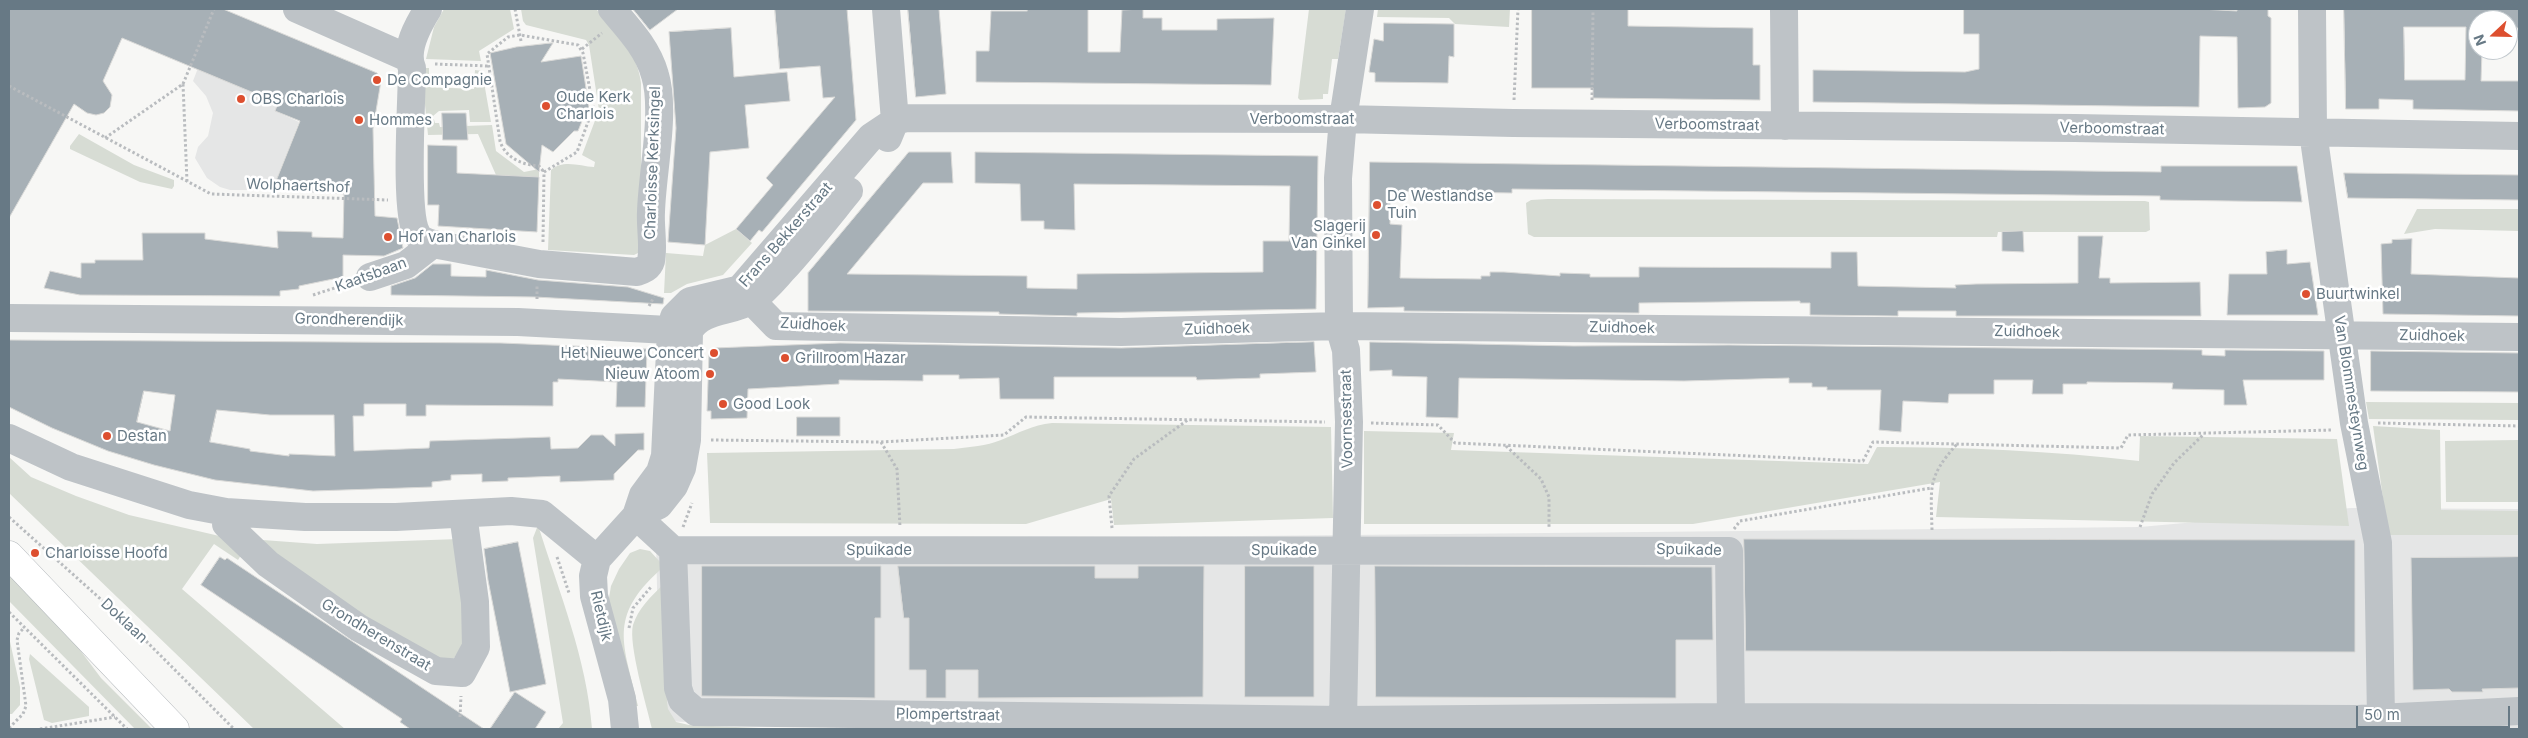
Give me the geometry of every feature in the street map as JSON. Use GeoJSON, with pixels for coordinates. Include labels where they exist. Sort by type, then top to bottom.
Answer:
{"type":"FeatureCollection","features":[{"type":"Feature","properties":{"kind":"main road"},"geometry":{"type":"LineString","coordinates":[[9,555],[175,729]]}},
{"type":"Feature","properties":{"kind":"street"},"geometry":{"type":"LineString","coordinates":[[297,9],[410,63]]}},
{"type":"Feature","properties":{"kind":"street"},"geometry":{"type":"LineString","coordinates":[[428,9],[414,37],[410,63],[411,201],[412,218],[417,234],[426,242],[433,244],[539,264]]}},
{"type":"Feature","properties":{"kind":"street","name":"Charloisse Kerksingel"},"geometry":{"type":"LineString","coordinates":[[539,264],[637,272],[645,269],[651,262],[651,210],[658,129],[658,88],[655,75],[641,45],[612,9]]}},
{"type":"Feature","properties":{"kind":"street"},"geometry":{"type":"LineString","coordinates":[[886,9],[895,121]]}},
{"type":"Feature","properties":{"kind":"street","name":"Voornsestraat"},"geometry":{"type":"LineString","coordinates":[[1343,720],[1349,422],[1346,350],[1339,326],[1338,178],[1343,119],[1360,9]]}},
{"type":"Feature","properties":{"kind":"street"},"geometry":{"type":"LineString","coordinates":[[1784,9],[1785,126]]}},
{"type":"Feature","properties":{"kind":"street","name":"Van Blommesteynweg"},"geometry":{"type":"LineString","coordinates":[[2312,9],[2313,132],[2354,423],[2378,544],[2381,718]]}},
{"type":"Feature","properties":{"kind":"street","name":"Verboomstraat"},"geometry":{"type":"LineString","coordinates":[[895,121],[917,117],[1343,119],[1513,123],[2519,136]]}},
{"type":"Feature","properties":{"kind":"street","name":"Frans Bekkerstraat"},"geometry":{"type":"LineString","coordinates":[[680,330],[674,317],[690,301],[746,295],[871,137],[895,121]]}},
{"type":"Feature","properties":{"kind":"street","name":"Kaatsbaan"},"geometry":{"type":"LineString","coordinates":[[370,277],[406,264],[433,244]]}},
{"type":"Feature","properties":{"kind":"street","name":"Zuidhoek"},"geometry":{"type":"LineString","coordinates":[[746,295],[776,326],[1121,332],[1339,326],[2519,337]]}},
{"type":"Feature","properties":{"kind":"street","name":"Grondherendijk"},"geometry":{"type":"LineString","coordinates":[[9,318],[585,324],[680,330]]}},
{"type":"Feature","properties":{"kind":"street"},"geometry":{"type":"LineString","coordinates":[[9,438],[71,467],[189,505],[226,512],[305,517],[396,517],[511,511],[542,514],[597,559],[636,516],[659,505],[674,486],[682,468],[686,440],[680,330]]}},
{"type":"Feature","properties":{"kind":"street","name":"Grondherenstraat"},"geometry":{"type":"LineString","coordinates":[[226,512],[226,524],[268,564],[359,628],[436,671],[462,673],[476,648],[475,602],[464,514]]}},
{"type":"Feature","properties":{"kind":"street"},"geometry":{"type":"LineString","coordinates":[[636,516],[673,550]]}},
{"type":"Feature","properties":{"kind":"street","name":"Spuikade"},"geometry":{"type":"LineString","coordinates":[[673,550],[1729,551],[1731,717]]}},
{"type":"Feature","properties":{"kind":"street","name":"Plompertstraat"},"geometry":{"type":"LineString","coordinates":[[673,550],[678,688],[682,700],[696,712],[1343,720],[1731,717],[2381,718],[2519,711]]}},
{"type":"Feature","properties":{"kind":"street","name":"Rietdijk"},"geometry":{"type":"LineString","coordinates":[[597,559],[593,576],[594,596],[622,699],[625,729]]}},
{"type":"Feature","properties":{"kind":"path"},"geometry":{"type":"LineString","coordinates":[[187,182],[183,84],[214,9]]}},
{"type":"Feature","properties":{"kind":"path"},"geometry":{"type":"LineString","coordinates":[[515,9],[521,41]]}},
{"type":"Feature","properties":{"kind":"path"},"geometry":{"type":"LineString","coordinates":[[1513,123],[1518,9]]}},
{"type":"Feature","properties":{"kind":"path"},"geometry":{"type":"LineString","coordinates":[[1592,124],[1593,9]]}},
{"type":"Feature","properties":{"kind":"path"},"geometry":{"type":"LineString","coordinates":[[539,264],[543,250],[544,172],[539,166],[524,165],[502,148],[487,54],[494,46],[508,37],[520,34],[573,43],[582,49],[593,106],[577,152],[544,172]]}},
{"type":"Feature","properties":{"kind":"path"},"geometry":{"type":"LineString","coordinates":[[410,63],[488,66]]}},
{"type":"Feature","properties":{"kind":"path"},"geometry":{"type":"LineString","coordinates":[[105,138],[183,84]]}},
{"type":"Feature","properties":{"kind":"path","name":"Wolphaertshof"},"geometry":{"type":"LineString","coordinates":[[9,86],[211,194],[411,201]]}},
{"type":"Feature","properties":{"kind":"path","name":"Kaatsbaan"},"geometry":{"type":"LineString","coordinates":[[305,298],[370,277]]}},
{"type":"Feature","properties":{"kind":"path"},"geometry":{"type":"LineString","coordinates":[[705,440],[881,442],[1004,435],[1026,417],[1189,419],[1438,425],[1455,443],[1863,461],[1873,442],[2121,448],[2128,436],[2334,430],[2354,423],[2519,426]]}},
{"type":"Feature","properties":{"kind":"path"},"geometry":{"type":"LineString","coordinates":[[1112,536],[1108,496],[1134,458],[1189,419]]}},
{"type":"Feature","properties":{"kind":"path"},"geometry":{"type":"LineString","coordinates":[[2140,527],[2158,486],[2174,463],[2205,433]]}},
{"type":"Feature","properties":{"kind":"path"},"geometry":{"type":"LineString","coordinates":[[881,442],[897,469],[902,550]]}},
{"type":"Feature","properties":{"kind":"path"},"geometry":{"type":"LineString","coordinates":[[1932,530],[1931,488],[1938,465],[1958,443]]}},
{"type":"Feature","properties":{"kind":"path"},"geometry":{"type":"LineString","coordinates":[[1505,445],[1542,479],[1549,498],[1549,521]]}},
{"type":"Feature","properties":{"kind":"path"},"geometry":{"type":"LineString","coordinates":[[1719,550],[1740,520],[1931,488]]}},
{"type":"Feature","properties":{"kind":"path","name":"Doklaan"},"geometry":{"type":"LineString","coordinates":[[9,515],[14,522],[134,629],[234,729]]}},
{"type":"Feature","properties":{"kind":"path","name":"Rietdijk"},"geometry":{"type":"LineString","coordinates":[[628,632],[633,608],[643,594],[654,585]]}},
{"type":"Feature","properties":{"kind":"path"},"geometry":{"type":"LineString","coordinates":[[9,612],[127,729]]}},
{"type":"Feature","properties":{"kind":"path"},"geometry":{"type":"LineString","coordinates":[[9,728],[23,714],[26,706],[17,640],[19,633],[24,628]]}},
{"type":"Feature","properties":{"kind":"path"},"geometry":{"type":"LineString","coordinates":[[40,729],[115,717]]}},
{"type":"Feature","properties":{"kind":"shaded area","name":"OBS Charlois"},"geometry":{"type":"Polygon","coordinates":[[[221,9],[300,41],[274,102],[278,104],[275,111],[299,122],[278,175],[278,190],[230,190],[220,187],[207,178],[195,158],[198,147],[208,136],[213,113],[206,96],[193,81],[221,9]]]}},
{"type":"Feature","properties":{"kind":"shaded area"},"geometry":{"type":"Polygon","coordinates":[[[444,9],[510,9],[514,29],[479,51],[481,61],[426,59],[434,27],[444,9]]]}},
{"type":"Feature","properties":{"kind":"shaded area"},"geometry":{"type":"Polygon","coordinates":[[[521,9],[596,9],[618,34],[635,62],[641,83],[641,248],[640,252],[634,255],[548,250],[551,170],[566,164],[594,167],[595,162],[582,155],[599,110],[589,45],[586,40],[526,25],[523,21],[521,9]]]}},
{"type":"Feature","properties":{"kind":"shaded area"},"geometry":{"type":"Polygon","coordinates":[[[1309,9],[1346,9],[1338,59],[1332,59],[1328,94],[1323,94],[1323,99],[1300,100],[1298,98],[1309,9]]]}},
{"type":"Feature","properties":{"kind":"shaded area"},"geometry":{"type":"Polygon","coordinates":[[[1378,9],[1510,9],[1509,27],[1455,24],[1449,18],[1377,17],[1378,9]]]}},
{"type":"Feature","properties":{"kind":"shaded area"},"geometry":{"type":"Polygon","coordinates":[[[425,68],[429,68],[429,87],[474,89],[475,70],[482,71],[491,122],[470,122],[469,110],[439,111],[433,116],[435,123],[439,123],[440,127],[492,125],[496,151],[524,172],[539,169],[539,178],[496,175],[478,134],[428,135],[423,85],[425,68]]]}},
{"type":"Feature","properties":{"kind":"shaded area"},"geometry":{"type":"Polygon","coordinates":[[[79,134],[134,165],[174,180],[174,186],[172,189],[140,182],[70,149],[70,146],[79,134]]]}},
{"type":"Feature","properties":{"kind":"shaded area"},"geometry":{"type":"Polygon","coordinates":[[[1531,200],[2145,201],[2149,202],[2150,230],[2146,232],[1998,232],[1997,237],[1534,237],[1528,234],[1526,203],[1531,200]]]}},
{"type":"Feature","properties":{"kind":"shaded area"},"geometry":{"type":"Polygon","coordinates":[[[2417,209],[2519,209],[2519,231],[2435,229],[2404,234],[2417,209]]]}},
{"type":"Feature","properties":{"kind":"shaded area"},"geometry":{"type":"Polygon","coordinates":[[[736,229],[752,243],[723,275],[687,284],[671,293],[664,293],[666,253],[703,256],[705,245],[736,229]]]}},
{"type":"Feature","properties":{"kind":"shaded area"},"geometry":{"type":"Polygon","coordinates":[[[2366,402],[2519,403],[2519,420],[2369,419],[2366,402]]]}},
{"type":"Feature","properties":{"kind":"shaded area"},"geometry":{"type":"Polygon","coordinates":[[[1052,423],[1331,427],[1333,518],[1114,525],[1111,499],[1026,524],[710,523],[707,453],[954,449],[990,444],[1032,427],[1052,423]]]}},
{"type":"Feature","properties":{"kind":"shaded area"},"geometry":{"type":"Polygon","coordinates":[[[2373,426],[2440,430],[2441,510],[2519,511],[2519,535],[2388,535],[2373,426]]]}},
{"type":"Feature","properties":{"kind":"shaded area"},"geometry":{"type":"Polygon","coordinates":[[[1364,431],[1454,433],[1451,450],[1868,464],[1877,447],[2008,450],[2139,461],[2140,436],[2337,439],[2349,526],[1936,517],[1940,482],[1693,524],[1364,524],[1364,431]]]}},
{"type":"Feature","properties":{"kind":"shaded area"},"geometry":{"type":"Polygon","coordinates":[[[2519,440],[2519,502],[2446,502],[2445,441],[2519,440]]]}},
{"type":"Feature","properties":{"kind":"shaded area"},"geometry":{"type":"Polygon","coordinates":[[[9,457],[31,477],[76,496],[129,515],[228,538],[243,552],[238,560],[214,544],[182,589],[345,729],[254,729],[9,493],[9,457]]]}},
{"type":"Feature","properties":{"kind":"shaded area"},"geometry":{"type":"Polygon","coordinates":[[[2351,508],[2519,509],[2519,729],[877,729],[660,721],[656,542],[2140,527],[2351,508]]]}},
{"type":"Feature","properties":{"kind":"shaded area"},"geometry":{"type":"Polygon","coordinates":[[[538,525],[578,651],[589,703],[592,729],[558,729],[563,723],[533,538],[538,525]]]}},
{"type":"Feature","properties":{"kind":"shaded area"},"geometry":{"type":"Polygon","coordinates":[[[249,539],[317,544],[459,539],[471,636],[451,662],[427,659],[249,539]]]}},
{"type":"Feature","properties":{"kind":"shaded area"},"geometry":{"type":"Polygon","coordinates":[[[640,549],[650,551],[661,563],[660,570],[643,587],[632,603],[626,618],[625,648],[638,706],[634,706],[608,604],[611,586],[619,569],[630,553],[640,549]]]}},
{"type":"Feature","properties":{"kind":"shaded area"},"geometry":{"type":"Polygon","coordinates":[[[9,575],[77,646],[101,678],[152,729],[135,729],[9,601],[9,575]]]}},
{"type":"Feature","properties":{"kind":"shaded area"},"geometry":{"type":"Polygon","coordinates":[[[663,585],[669,586],[667,702],[668,709],[676,722],[689,725],[782,729],[652,729],[635,660],[632,634],[633,625],[638,614],[663,585]]]}},
{"type":"Feature","properties":{"kind":"shaded area"},"geometry":{"type":"Polygon","coordinates":[[[9,637],[20,687],[20,705],[12,714],[9,714],[9,637]]]}},
{"type":"Feature","properties":{"kind":"shaded area"},"geometry":{"type":"Polygon","coordinates":[[[30,654],[89,707],[89,716],[52,723],[44,720],[29,659],[30,654]]]}},
{"type":"Feature","properties":{"kind":"building"},"geometry":{"type":"Polygon","coordinates":[[[9,9],[223,9],[377,73],[381,81],[373,129],[375,216],[397,218],[403,248],[384,256],[343,255],[343,277],[299,286],[299,289],[280,291],[280,296],[80,295],[44,288],[50,271],[81,278],[81,263],[95,263],[95,260],[143,260],[142,233],[205,233],[205,239],[278,248],[277,231],[312,232],[312,237],[343,238],[344,194],[276,190],[276,181],[300,121],[275,111],[278,103],[122,38],[103,81],[112,95],[110,107],[104,113],[96,115],[87,113],[74,104],[9,218],[9,9]]]}},
{"type":"Feature","properties":{"kind":"building"},"geometry":{"type":"Polygon","coordinates":[[[633,9],[678,9],[650,30],[633,9]]]}},
{"type":"Feature","properties":{"kind":"building"},"geometry":{"type":"Polygon","coordinates":[[[775,9],[847,9],[856,120],[762,232],[759,230],[750,241],[736,229],[773,185],[766,178],[835,97],[823,98],[820,66],[780,69],[775,9]]]}},
{"type":"Feature","properties":{"kind":"building"},"geometry":{"type":"Polygon","coordinates":[[[908,9],[939,9],[946,94],[916,97],[908,9]]]}},
{"type":"Feature","properties":{"kind":"building"},"geometry":{"type":"Polygon","coordinates":[[[1027,9],[1088,9],[1088,52],[1120,52],[1122,10],[1143,9],[1143,18],[1162,18],[1162,30],[1217,30],[1217,19],[1274,18],[1271,85],[976,82],[976,51],[989,51],[991,11],[1027,11],[1027,9]]]}},
{"type":"Feature","properties":{"kind":"building"},"geometry":{"type":"Polygon","coordinates":[[[1532,9],[1628,9],[1628,26],[1753,28],[1753,65],[1760,65],[1760,100],[1593,98],[1593,88],[1532,88],[1532,9]]]}},
{"type":"Feature","properties":{"kind":"building"},"geometry":{"type":"Polygon","coordinates":[[[1964,9],[2200,9],[2237,11],[2237,9],[2268,9],[2268,16],[2271,18],[2271,103],[2265,107],[2238,108],[2237,37],[2200,36],[2199,107],[1813,102],[1813,70],[1965,72],[1979,69],[1979,34],[1964,34],[1964,9]]]}},
{"type":"Feature","properties":{"kind":"building"},"geometry":{"type":"Polygon","coordinates":[[[2344,9],[2519,9],[2519,28],[2518,10],[2468,10],[2468,60],[2482,60],[2481,81],[2519,81],[2519,111],[2413,109],[2413,100],[2379,99],[2379,109],[2346,109],[2344,9]],[[2404,27],[2405,80],[2465,80],[2466,27],[2404,27]]]}},
{"type":"Feature","properties":{"kind":"building"},"geometry":{"type":"Polygon","coordinates":[[[1384,23],[1454,24],[1454,57],[1449,56],[1448,83],[1375,82],[1375,73],[1369,72],[1374,39],[1383,41],[1384,23]]]}},
{"type":"Feature","properties":{"kind":"building"},"geometry":{"type":"Polygon","coordinates":[[[731,28],[734,77],[787,72],[790,101],[745,105],[749,148],[710,152],[705,245],[668,242],[676,128],[669,32],[731,28]]]}},
{"type":"Feature","properties":{"kind":"building","name":"Oude Kerk Charlois"},"geometry":{"type":"Polygon","coordinates":[[[553,43],[541,62],[581,56],[590,114],[585,114],[578,131],[574,131],[553,152],[542,145],[539,172],[506,144],[490,53],[516,47],[553,43]]]}},
{"type":"Feature","properties":{"kind":"building"},"geometry":{"type":"Polygon","coordinates":[[[442,113],[466,113],[468,140],[443,140],[442,113]]]}},
{"type":"Feature","properties":{"kind":"building"},"geometry":{"type":"Polygon","coordinates":[[[428,145],[457,146],[457,173],[539,177],[537,232],[438,226],[439,205],[428,205],[428,145]]]}},
{"type":"Feature","properties":{"kind":"building"},"geometry":{"type":"Polygon","coordinates":[[[909,152],[951,152],[953,183],[923,183],[847,274],[1027,276],[1027,288],[1077,289],[1077,274],[1263,272],[1263,241],[1289,241],[1290,186],[1074,184],[1075,230],[1044,229],[1044,221],[1021,221],[1020,184],[975,183],[975,152],[1318,156],[1316,309],[1077,313],[1077,316],[999,314],[999,312],[808,311],[808,273],[909,152]]]}},
{"type":"Feature","properties":{"kind":"building"},"geometry":{"type":"Polygon","coordinates":[[[1370,162],[2161,172],[2161,166],[2297,166],[2302,202],[2160,200],[2160,196],[1512,189],[1512,193],[1391,191],[1390,224],[1402,225],[1400,278],[1481,279],[1481,276],[1490,276],[1490,272],[1560,276],[1560,273],[1590,274],[1590,277],[1639,277],[1639,267],[1831,268],[1831,252],[1857,252],[1858,286],[1956,288],[1955,285],[1976,284],[2078,283],[2078,236],[2103,236],[2099,278],[2110,278],[2110,283],[2200,282],[2201,316],[1956,316],[1956,311],[1898,311],[1898,316],[1810,315],[1810,303],[1800,303],[1800,301],[1639,303],[1639,313],[1404,311],[1404,307],[1368,308],[1370,162]]]}},
{"type":"Feature","properties":{"kind":"building"},"geometry":{"type":"Polygon","coordinates":[[[2344,173],[2519,175],[2519,200],[2348,198],[2344,173]]]}},
{"type":"Feature","properties":{"kind":"building"},"geometry":{"type":"Polygon","coordinates":[[[2023,231],[2024,252],[2002,251],[2002,232],[2023,231]]]}},
{"type":"Feature","properties":{"kind":"building"},"geometry":{"type":"Polygon","coordinates":[[[2412,239],[2411,274],[2519,278],[2519,316],[2383,314],[2381,244],[2392,243],[2392,240],[2412,239]]]}},
{"type":"Feature","properties":{"kind":"building"},"geometry":{"type":"Polygon","coordinates":[[[2287,250],[2287,264],[2310,262],[2318,315],[2227,315],[2229,274],[2267,274],[2266,252],[2287,250]]]}},
{"type":"Feature","properties":{"kind":"building"},"geometry":{"type":"Polygon","coordinates":[[[433,264],[451,264],[451,276],[486,277],[486,270],[538,280],[628,287],[664,298],[663,304],[535,297],[391,295],[391,286],[415,278],[433,264]]]}},
{"type":"Feature","properties":{"kind":"building"},"geometry":{"type":"Polygon","coordinates":[[[9,340],[501,343],[647,349],[645,407],[616,407],[617,382],[558,379],[558,382],[553,382],[553,406],[426,405],[426,416],[406,416],[406,404],[364,404],[364,416],[353,416],[354,451],[429,448],[430,441],[550,437],[551,449],[578,448],[591,435],[603,435],[615,446],[615,434],[644,433],[644,450],[638,450],[614,474],[614,480],[560,482],[560,476],[508,478],[508,481],[482,482],[482,474],[451,475],[451,480],[432,482],[432,487],[313,491],[215,480],[108,451],[52,428],[9,407],[9,340]],[[144,391],[137,422],[170,431],[175,395],[144,391]],[[217,410],[210,442],[250,449],[250,451],[289,456],[289,454],[335,456],[334,415],[270,415],[217,410]]]}},
{"type":"Feature","properties":{"kind":"building"},"geometry":{"type":"Polygon","coordinates":[[[1314,342],[1316,372],[1260,374],[1260,378],[1197,380],[1196,377],[1054,377],[1054,399],[1000,399],[999,378],[959,379],[959,375],[923,375],[923,381],[839,380],[839,384],[748,389],[747,418],[711,419],[711,411],[707,411],[709,353],[714,353],[714,348],[840,343],[1121,348],[1314,342]]]}},
{"type":"Feature","properties":{"kind":"building"},"geometry":{"type":"Polygon","coordinates":[[[1370,342],[1574,346],[1729,345],[2202,350],[2202,355],[2225,356],[2225,350],[2324,351],[2324,380],[2243,380],[2247,405],[2224,405],[2224,390],[2172,389],[2173,383],[2087,382],[2087,384],[2063,384],[2063,394],[2032,394],[2033,380],[1994,380],[1994,394],[1949,394],[1948,403],[1903,401],[1901,432],[1879,430],[1881,390],[1827,390],[1827,387],[1812,387],[1812,383],[1789,383],[1789,378],[1684,381],[1459,378],[1458,418],[1426,417],[1427,377],[1392,376],[1392,370],[1370,371],[1370,342]]]}},
{"type":"Feature","properties":{"kind":"building"},"geometry":{"type":"Polygon","coordinates":[[[2371,351],[2519,353],[2519,392],[2371,391],[2371,351]]]}},
{"type":"Feature","properties":{"kind":"building"},"geometry":{"type":"Polygon","coordinates":[[[797,417],[840,417],[840,436],[797,436],[797,417]]]}},
{"type":"Feature","properties":{"kind":"building"},"geometry":{"type":"Polygon","coordinates":[[[1744,539],[2355,540],[2355,652],[1746,651],[1744,539]]]}},
{"type":"Feature","properties":{"kind":"building"},"geometry":{"type":"Polygon","coordinates":[[[518,542],[546,684],[510,692],[488,580],[484,549],[518,542]]]}},
{"type":"Feature","properties":{"kind":"building"},"geometry":{"type":"Polygon","coordinates":[[[220,557],[225,560],[227,558],[484,729],[410,729],[400,722],[402,719],[201,585],[220,557]]]}},
{"type":"Feature","properties":{"kind":"building"},"geometry":{"type":"Polygon","coordinates":[[[2519,557],[2519,688],[2482,689],[2483,692],[2452,692],[2449,689],[2413,690],[2411,558],[2519,557]]]}},
{"type":"Feature","properties":{"kind":"building"},"geometry":{"type":"Polygon","coordinates":[[[702,566],[881,566],[881,618],[875,618],[875,698],[702,696],[702,566]]]}},
{"type":"Feature","properties":{"kind":"building"},"geometry":{"type":"Polygon","coordinates":[[[898,566],[1095,566],[1095,578],[1138,578],[1138,566],[1204,566],[1203,697],[978,698],[978,670],[946,670],[946,698],[926,698],[926,670],[909,670],[909,618],[904,618],[898,566]]]}},
{"type":"Feature","properties":{"kind":"building"},"geometry":{"type":"Polygon","coordinates":[[[1245,566],[1314,566],[1314,697],[1245,697],[1245,566]]]}},
{"type":"Feature","properties":{"kind":"building"},"geometry":{"type":"Polygon","coordinates":[[[1375,566],[1712,567],[1713,640],[1676,640],[1676,698],[1376,697],[1375,566]]]}},
{"type":"Feature","properties":{"kind":"building"},"geometry":{"type":"Polygon","coordinates":[[[515,692],[546,712],[535,729],[490,729],[515,692]]]}},
{"type":"Feature","properties":{"kind":"place","name":"De Compagnie"},"geometry":{"type":"Point","coordinates":[377,80]}},
{"type":"Feature","properties":{"kind":"place","name":"OBS Charlois"},"geometry":{"type":"Point","coordinates":[241,99]}},
{"type":"Feature","properties":{"kind":"place","name":"Oude Kerk Charlois"},"geometry":{"type":"Point","coordinates":[546,106]}},
{"type":"Feature","properties":{"kind":"place","name":"Hommes"},"geometry":{"type":"Point","coordinates":[359,120]}},
{"type":"Feature","properties":{"kind":"place","name":"De Westlandse Tuin"},"geometry":{"type":"Point","coordinates":[1377,205]}},
{"type":"Feature","properties":{"kind":"place","name":"Slagerij Van Ginkel"},"geometry":{"type":"Point","coordinates":[1376,235]}},
{"type":"Feature","properties":{"kind":"place","name":"Hof van Charlois"},"geometry":{"type":"Point","coordinates":[388,237]}},
{"type":"Feature","properties":{"kind":"place","name":"Buurtwinkel"},"geometry":{"type":"Point","coordinates":[2306,294]}},
{"type":"Feature","properties":{"kind":"place","name":"Het Nieuwe Concert"},"geometry":{"type":"Point","coordinates":[714,353]}},
{"type":"Feature","properties":{"kind":"place","name":"Grillroom Hazar"},"geometry":{"type":"Point","coordinates":[785,358]}},
{"type":"Feature","properties":{"kind":"place","name":"Nieuw Atoom"},"geometry":{"type":"Point","coordinates":[710,374]}},
{"type":"Feature","properties":{"kind":"place","name":"Good Look"},"geometry":{"type":"Point","coordinates":[723,404]}},
{"type":"Feature","properties":{"kind":"place","name":"Destan"},"geometry":{"type":"Point","coordinates":[107,436]}},
{"type":"Feature","properties":{"kind":"place","name":"Charloisse Hoofd"},"geometry":{"type":"Point","coordinates":[35,553]}}]}
